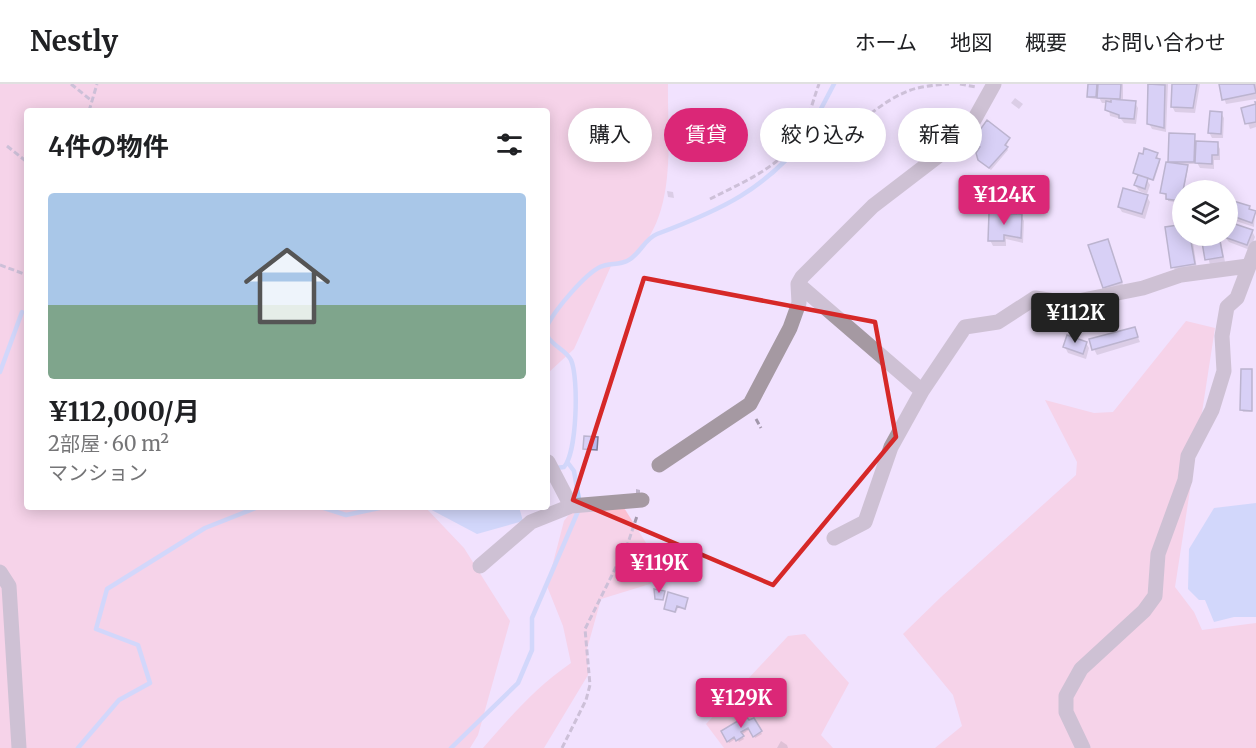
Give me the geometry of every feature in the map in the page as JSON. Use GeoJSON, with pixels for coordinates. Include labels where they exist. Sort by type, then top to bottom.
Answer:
{"type":"FeatureCollection","features":[{"type":"Feature","properties":{"kind":"street"},"geometry":{"type":"LineString","coordinates":[[659,465],[750,404],[790,328],[799,303],[798,284],[873,206],[950,147],[974,120],[994,84]]}},
{"type":"Feature","properties":{"kind":"street"},"geometry":{"type":"LineString","coordinates":[[1083,748],[1066,712],[1066,696],[1081,669],[1144,611],[1155,596],[1158,554],[1185,480],[1188,456],[1212,410],[1224,371],[1222,336],[1227,307],[1237,298],[1256,248]]}},
{"type":"Feature","properties":{"kind":"street"},"geometry":{"type":"LineString","coordinates":[[834,538],[865,522],[891,447],[922,391],[965,327],[998,322],[1035,298],[1068,303],[1143,288],[1180,275],[1248,266]]}},
{"type":"Feature","properties":{"kind":"street"},"geometry":{"type":"LineString","coordinates":[[798,284],[922,391]]}},
{"type":"Feature","properties":{"kind":"street"},"geometry":{"type":"LineString","coordinates":[[550,466],[571,506]]}},
{"type":"Feature","properties":{"kind":"street"},"geometry":{"type":"LineString","coordinates":[[480,566],[531,522],[571,506],[642,500]]}},
{"type":"Feature","properties":{"kind":"street"},"geometry":{"type":"LineString","coordinates":[[0,572],[9,586],[19,748]]}},
{"type":"Feature","properties":{"kind":"path"},"geometry":{"type":"LineString","coordinates":[[71,84],[92,101]]}},
{"type":"Feature","properties":{"kind":"path"},"geometry":{"type":"LineString","coordinates":[[90,108],[97,84]]}},
{"type":"Feature","properties":{"kind":"path"},"geometry":{"type":"LineString","coordinates":[[810,108],[819,84]]}},
{"type":"Feature","properties":{"kind":"path"},"geometry":{"type":"LineString","coordinates":[[879,108],[906,92],[922,87],[949,84]]}},
{"type":"Feature","properties":{"kind":"path"},"geometry":{"type":"LineString","coordinates":[[7,146],[24,160]]}},
{"type":"Feature","properties":{"kind":"path"},"geometry":{"type":"LineString","coordinates":[[710,199],[757,176],[776,162]]}},
{"type":"Feature","properties":{"kind":"path"},"geometry":{"type":"LineString","coordinates":[[0,265],[24,274]]}},
{"type":"Feature","properties":{"kind":"path"},"geometry":{"type":"LineString","coordinates":[[562,748],[586,700],[590,686],[585,629],[628,543],[642,500]]}},
{"type":"Feature","properties":{"kind":"highlighted area"},"geometry":{"type":"Polygon","coordinates":[[[644,278],[875,322],[896,437],[773,585],[573,500],[644,278]]]}},
{"type":"Feature","properties":{"kind":"shaded area"},"geometry":{"type":"Polygon","coordinates":[[[0,84],[668,84],[668,108],[664,108],[664,162],[668,162],[659,217],[649,237],[636,254],[628,260],[611,266],[574,349],[550,371],[550,108],[24,108],[24,510],[428,510],[464,548],[510,621],[478,735],[470,748],[0,748],[0,84]]]}},
{"type":"Feature","properties":{"kind":"shaded area"},"geometry":{"type":"Polygon","coordinates":[[[1186,321],[1215,328],[1175,587],[1194,612],[1202,630],[1256,623],[1256,748],[935,748],[962,726],[953,695],[903,634],[1076,475],[1077,462],[1045,400],[1094,413],[1113,412],[1186,321]]]}},
{"type":"Feature","properties":{"kind":"shaded area"},"geometry":{"type":"Polygon","coordinates":[[[580,500],[621,503],[653,554],[668,564],[650,584],[601,599],[587,649],[588,675],[544,748],[483,748],[535,692],[571,663],[563,626],[547,586],[564,521],[580,500]]]}},
{"type":"Feature","properties":{"kind":"shaded area"},"geometry":{"type":"Polygon","coordinates":[[[805,634],[849,683],[821,735],[833,748],[724,748],[706,724],[788,636],[805,634]]]}},
{"type":"Feature","properties":{"kind":"water"},"geometry":{"type":"Polygon","coordinates":[[[1256,503],[1256,617],[1234,617],[1214,622],[1205,600],[1199,600],[1188,589],[1189,549],[1214,508],[1256,503]]]}},
{"type":"Feature","properties":{"kind":"water"},"geometry":{"type":"Polygon","coordinates":[[[432,510],[520,510],[523,521],[477,534],[432,510]]]}},
{"type":"Feature","properties":{"kind":"building"},"geometry":{"type":"Polygon","coordinates":[[[1088,84],[1097,84],[1096,97],[1087,97],[1088,84]]]}},
{"type":"Feature","properties":{"kind":"building"},"geometry":{"type":"Polygon","coordinates":[[[1098,84],[1121,84],[1120,99],[1097,98],[1098,84]]]}},
{"type":"Feature","properties":{"kind":"building"},"geometry":{"type":"Polygon","coordinates":[[[1148,84],[1165,85],[1164,128],[1147,124],[1148,84]]]}},
{"type":"Feature","properties":{"kind":"building"},"geometry":{"type":"Polygon","coordinates":[[[1172,84],[1197,84],[1193,108],[1171,107],[1172,84]]]}},
{"type":"Feature","properties":{"kind":"building"},"geometry":{"type":"Polygon","coordinates":[[[1219,84],[1254,84],[1256,93],[1222,100],[1219,84]]]}},
{"type":"Feature","properties":{"kind":"building"},"geometry":{"type":"Polygon","coordinates":[[[1111,99],[1136,101],[1134,119],[1119,118],[1119,115],[1105,110],[1106,101],[1111,102],[1111,99]]]}},
{"type":"Feature","properties":{"kind":"building"},"geometry":{"type":"Polygon","coordinates":[[[1256,104],[1256,122],[1245,124],[1241,108],[1256,104]]]}},
{"type":"Feature","properties":{"kind":"building"},"geometry":{"type":"Polygon","coordinates":[[[1210,111],[1222,112],[1221,134],[1208,133],[1210,111]]]}},
{"type":"Feature","properties":{"kind":"building"},"geometry":{"type":"Polygon","coordinates":[[[987,120],[1010,138],[1005,145],[1008,147],[989,168],[981,162],[982,127],[987,120]]]}},
{"type":"Feature","properties":{"kind":"building"},"geometry":{"type":"Polygon","coordinates":[[[1169,133],[1195,134],[1194,162],[1168,162],[1169,133]]]}},
{"type":"Feature","properties":{"kind":"building"},"geometry":{"type":"Polygon","coordinates":[[[1196,141],[1218,142],[1218,155],[1212,155],[1212,164],[1195,163],[1196,141]]]}},
{"type":"Feature","properties":{"kind":"building"},"geometry":{"type":"Polygon","coordinates":[[[1144,148],[1158,153],[1156,158],[1160,159],[1153,180],[1133,173],[1139,153],[1143,154],[1144,148]]]}},
{"type":"Feature","properties":{"kind":"building"},"geometry":{"type":"Polygon","coordinates":[[[1166,162],[1188,165],[1185,180],[1172,180],[1172,200],[1166,199],[1166,194],[1160,193],[1166,162]]]}},
{"type":"Feature","properties":{"kind":"building"},"geometry":{"type":"Polygon","coordinates":[[[1138,175],[1148,178],[1145,189],[1134,185],[1138,175]]]}},
{"type":"Feature","properties":{"kind":"building"},"geometry":{"type":"Polygon","coordinates":[[[1123,188],[1148,195],[1142,214],[1118,207],[1123,188]]]}},
{"type":"Feature","properties":{"kind":"building"},"geometry":{"type":"Polygon","coordinates":[[[1238,202],[1250,206],[1249,209],[1256,211],[1252,223],[1238,218],[1238,202]]]}},
{"type":"Feature","properties":{"kind":"building"},"geometry":{"type":"Polygon","coordinates":[[[989,213],[1022,214],[1021,238],[1004,235],[1004,241],[988,241],[989,213]]]}},
{"type":"Feature","properties":{"kind":"building"},"geometry":{"type":"Polygon","coordinates":[[[1238,225],[1253,230],[1247,245],[1238,242],[1238,225]]]}},
{"type":"Feature","properties":{"kind":"building"},"geometry":{"type":"Polygon","coordinates":[[[1172,226],[1172,246],[1192,246],[1195,264],[1171,268],[1165,227],[1172,226]]]}},
{"type":"Feature","properties":{"kind":"building"},"geometry":{"type":"Polygon","coordinates":[[[1108,239],[1122,282],[1103,288],[1088,245],[1108,239]]]}},
{"type":"Feature","properties":{"kind":"building"},"geometry":{"type":"Polygon","coordinates":[[[1203,246],[1221,246],[1223,257],[1205,260],[1203,246]]]}},
{"type":"Feature","properties":{"kind":"building"},"geometry":{"type":"Polygon","coordinates":[[[1135,327],[1138,337],[1092,350],[1089,339],[1135,327]]]}},
{"type":"Feature","properties":{"kind":"building"},"geometry":{"type":"Polygon","coordinates":[[[1067,335],[1087,342],[1083,354],[1063,347],[1067,335]]]}},
{"type":"Feature","properties":{"kind":"building"},"geometry":{"type":"Polygon","coordinates":[[[1241,369],[1252,369],[1252,411],[1240,410],[1241,369]]]}},
{"type":"Feature","properties":{"kind":"building"},"geometry":{"type":"Polygon","coordinates":[[[584,436],[598,437],[597,450],[583,449],[584,436]]]}},
{"type":"Feature","properties":{"kind":"building"},"geometry":{"type":"Polygon","coordinates":[[[654,589],[665,591],[663,600],[655,599],[654,589]]]}},
{"type":"Feature","properties":{"kind":"building"},"geometry":{"type":"Polygon","coordinates":[[[668,592],[688,598],[685,609],[677,606],[675,612],[664,609],[668,592]]]}},
{"type":"Feature","properties":{"kind":"building"},"geometry":{"type":"Polygon","coordinates":[[[746,716],[749,720],[754,718],[762,731],[753,737],[748,728],[741,732],[744,736],[736,741],[734,737],[727,742],[721,731],[746,716]]]}},
{"type":"Feature","properties":{"kind":"waterway"},"geometry":{"type":"LineString","coordinates":[[821,108],[834,84]]}},
{"type":"Feature","properties":{"kind":"waterway"},"geometry":{"type":"LineString","coordinates":[[550,321],[571,293],[594,271],[603,266],[627,261],[653,236],[722,207],[758,184],[784,162]]}},
{"type":"Feature","properties":{"kind":"waterway"},"geometry":{"type":"LineString","coordinates":[[0,372],[22,312]]}},
{"type":"Feature","properties":{"kind":"waterway"},"geometry":{"type":"LineString","coordinates":[[550,339],[571,360],[574,369],[576,398],[572,447],[564,467],[556,468]]}},
{"type":"Feature","properties":{"kind":"waterway"},"geometry":{"type":"LineString","coordinates":[[568,463],[574,471],[579,500]]}},
{"type":"Feature","properties":{"kind":"waterway"},"geometry":{"type":"LineString","coordinates":[[451,748],[518,683],[532,650],[532,618],[579,509]]}},
{"type":"Feature","properties":{"kind":"waterway"},"geometry":{"type":"LineString","coordinates":[[78,748],[119,700],[150,683],[138,645],[96,629],[107,589],[205,528],[250,510]]}},
{"type":"Feature","properties":{"kind":"waterway"},"geometry":{"type":"LineString","coordinates":[[330,510],[346,515],[370,510]]}}]}
